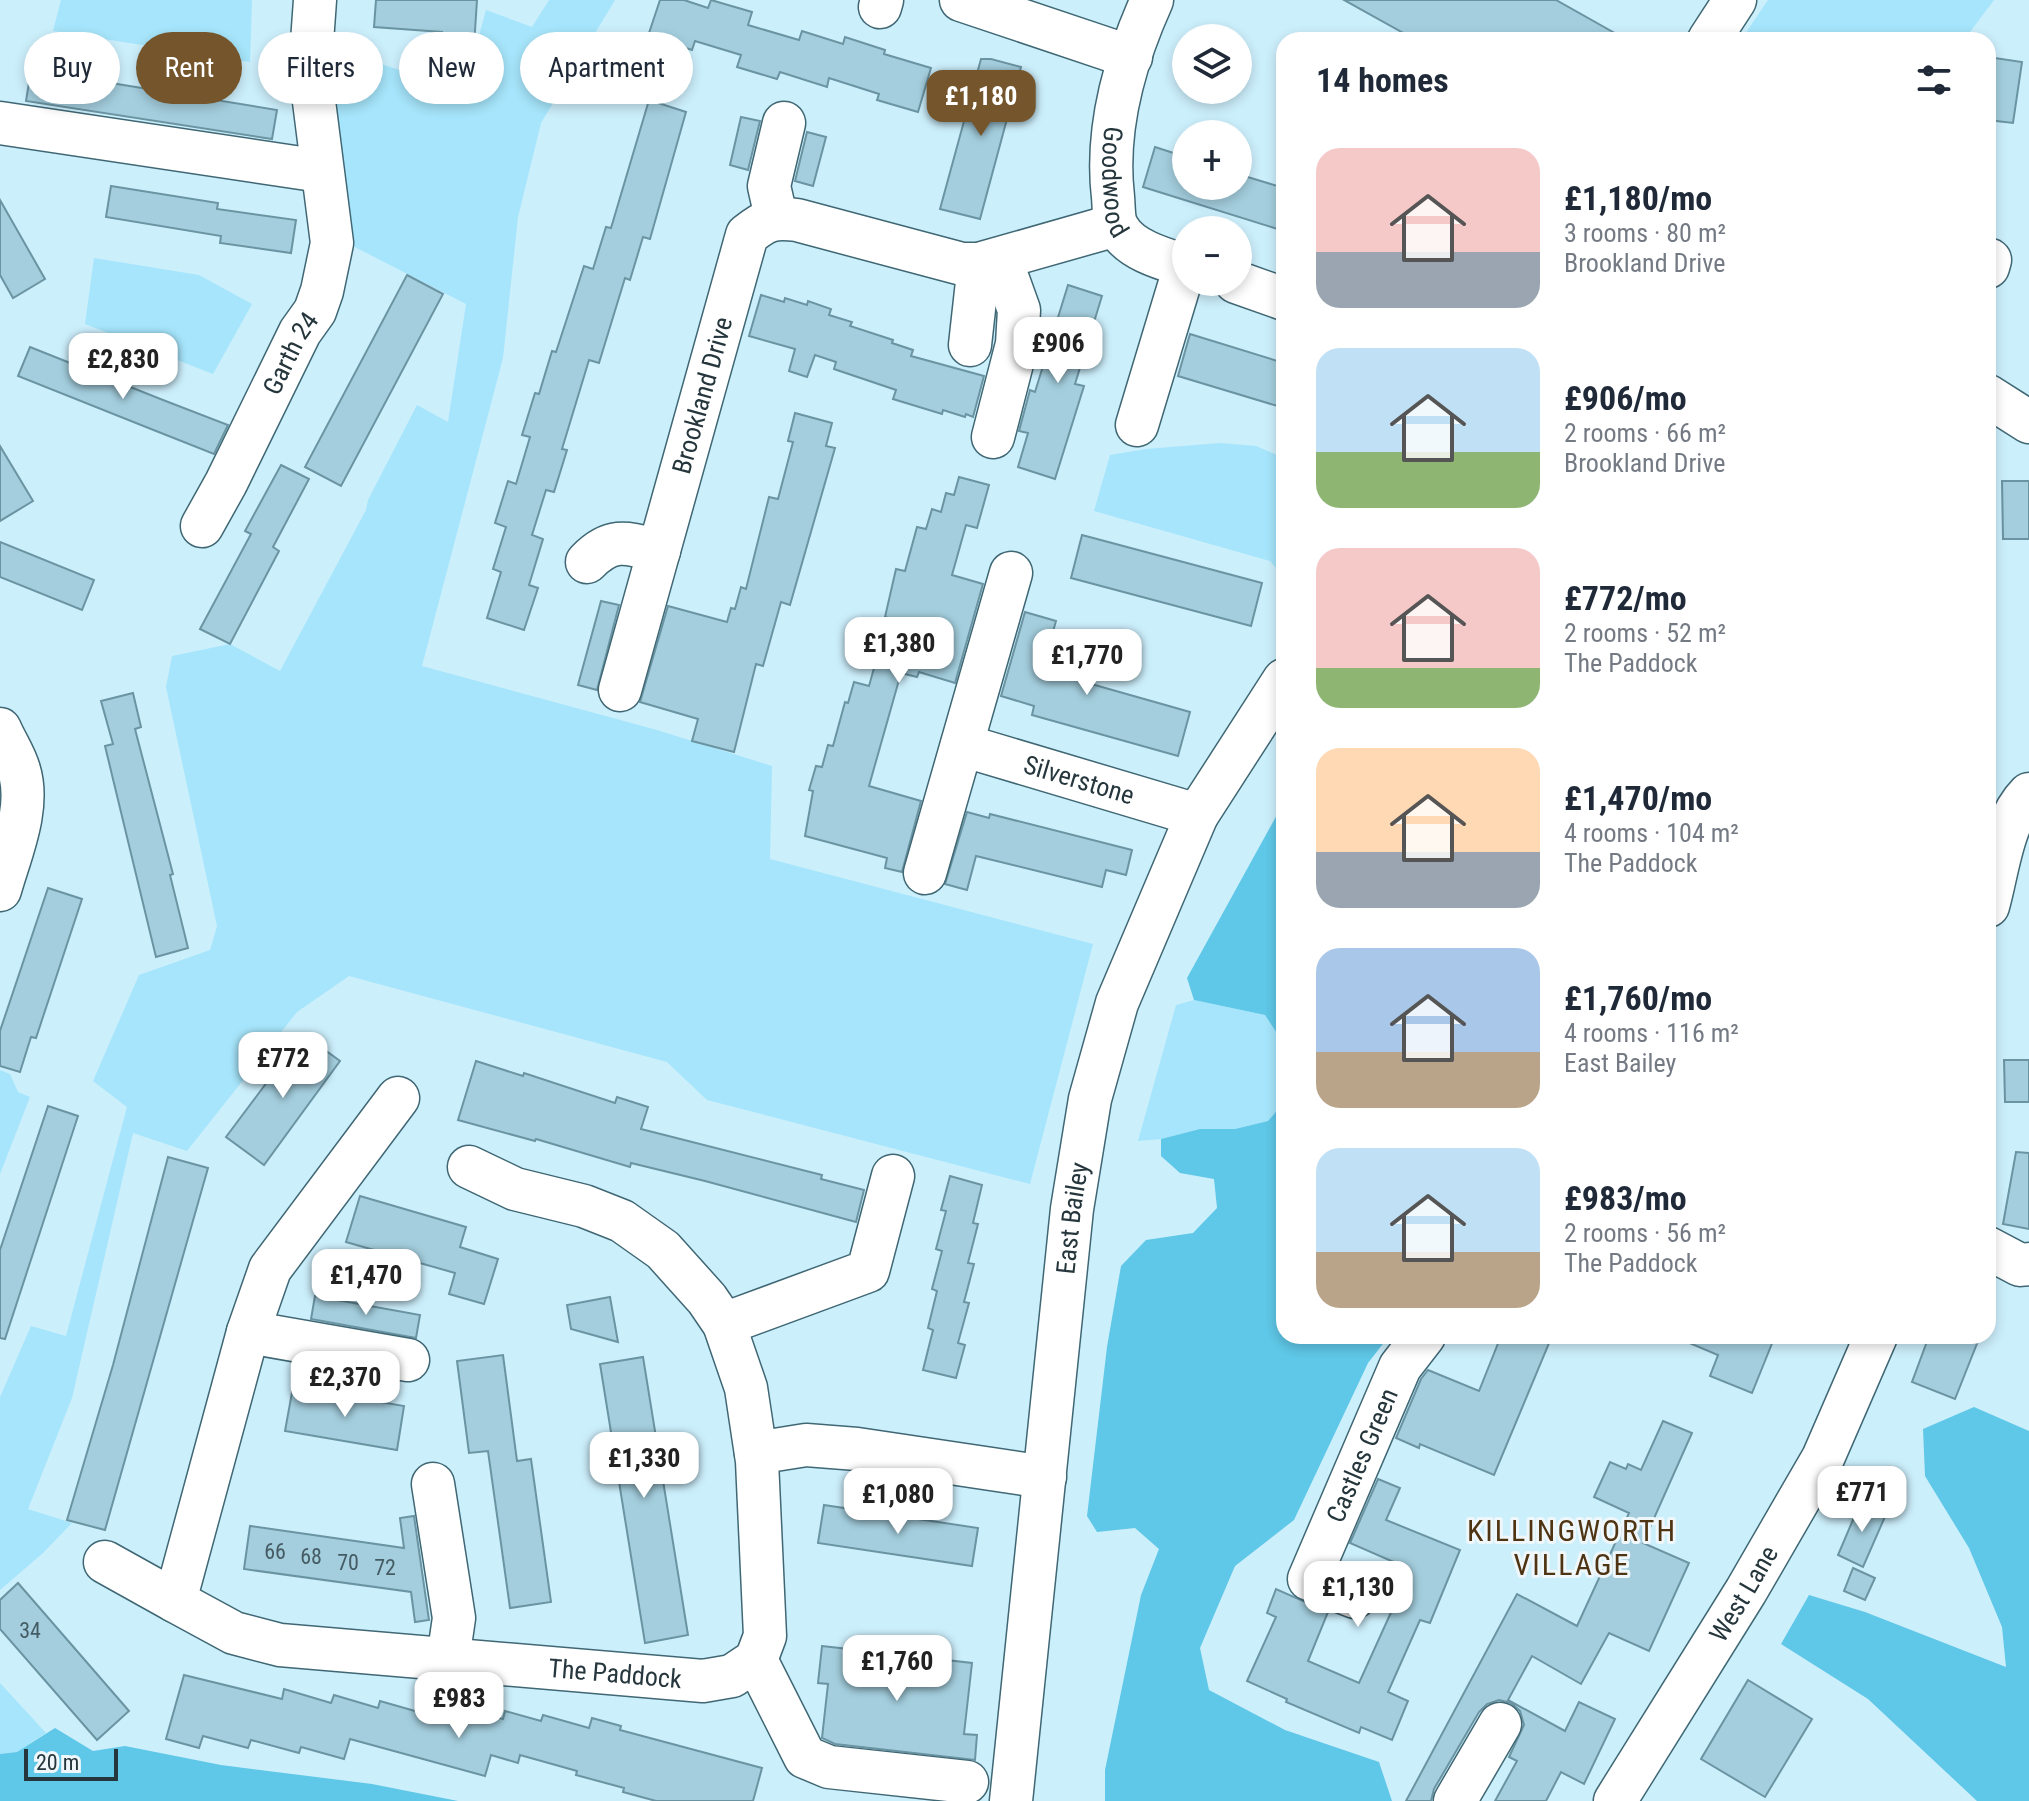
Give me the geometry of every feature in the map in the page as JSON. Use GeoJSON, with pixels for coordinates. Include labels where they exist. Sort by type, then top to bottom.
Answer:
{"type":"FeatureCollection","features":[{"type":"Feature","properties":{"kind":"street","name":"Garth 24"},"geometry":{"type":"LineString","coordinates":[[202,526],[300,332],[315,311],[322,291],[332,243],[310,70],[315,0]]}},
{"type":"Feature","properties":{"kind":"street"},"geometry":{"type":"LineString","coordinates":[[961,0],[1131,57]]}},
{"type":"Feature","properties":{"kind":"street","name":"Goodwood"},"geometry":{"type":"LineString","coordinates":[[1152,0],[1121,85],[1111,131],[1111,182],[1116,225],[1125,237],[1151,254],[1172,261]]}},
{"type":"Feature","properties":{"kind":"street"},"geometry":{"type":"LineString","coordinates":[[1714,32],[1735,0]]}},
{"type":"Feature","properties":{"kind":"street"},"geometry":{"type":"LineString","coordinates":[[0,123],[321,171]]}},
{"type":"Feature","properties":{"kind":"street"},"geometry":{"type":"LineString","coordinates":[[784,123],[769,186],[776,217],[962,264],[990,262],[1116,225]]}},
{"type":"Feature","properties":{"kind":"street","name":"Brookland Drive"},"geometry":{"type":"LineString","coordinates":[[620,690],[747,235],[776,217]]}},
{"type":"Feature","properties":{"kind":"street"},"geometry":{"type":"LineString","coordinates":[[970,345],[990,262]]}},
{"type":"Feature","properties":{"kind":"street"},"geometry":{"type":"LineString","coordinates":[[990,262],[1019,310],[1017,344],[993,437]]}},
{"type":"Feature","properties":{"kind":"street"},"geometry":{"type":"LineString","coordinates":[[1252,288],[1276,296]]}},
{"type":"Feature","properties":{"kind":"street"},"geometry":{"type":"LineString","coordinates":[[1137,425],[1176,296]]}},
{"type":"Feature","properties":{"kind":"street"},"geometry":{"type":"LineString","coordinates":[[1996,401],[2029,422]]}},
{"type":"Feature","properties":{"kind":"street"},"geometry":{"type":"LineString","coordinates":[[587,562],[600,548],[623,542],[655,569]]}},
{"type":"Feature","properties":{"kind":"street"},"geometry":{"type":"LineString","coordinates":[[925,873],[1011,573]]}},
{"type":"Feature","properties":{"kind":"street","name":"East Bailey"},"geometry":{"type":"LineString","coordinates":[[1011,1801],[1072,1209],[1090,1099],[1117,1003],[1197,815],[1276,692]]}},
{"type":"Feature","properties":{"kind":"street"},"geometry":{"type":"LineString","coordinates":[[0,729],[20,772],[22,793],[18,826],[0,890]]}},
{"type":"Feature","properties":{"kind":"street","name":"Silverstone"},"geometry":{"type":"LineString","coordinates":[[962,745],[1197,815]]}},
{"type":"Feature","properties":{"kind":"street"},"geometry":{"type":"LineString","coordinates":[[1996,877],[2017,810],[2029,794]]}},
{"type":"Feature","properties":{"kind":"street"},"geometry":{"type":"LineString","coordinates":[[175,1601],[248,1332],[270,1269],[398,1098]]}},
{"type":"Feature","properties":{"kind":"street"},"geometry":{"type":"LineString","coordinates":[[469,1167],[515,1189],[584,1206],[622,1221],[663,1250],[707,1299],[724,1324],[746,1388],[756,1453],[765,1602],[765,1636],[756,1660],[805,1757],[829,1767],[967,1782]]}},
{"type":"Feature","properties":{"kind":"street"},"geometry":{"type":"LineString","coordinates":[[724,1324],[868,1271],[893,1176]]}},
{"type":"Feature","properties":{"kind":"street"},"geometry":{"type":"LineString","coordinates":[[1996,1252],[2020,1265],[2029,1264]]}},
{"type":"Feature","properties":{"kind":"street"},"geometry":{"type":"LineString","coordinates":[[248,1332],[408,1360]]}},
{"type":"Feature","properties":{"kind":"street","name":"Castles Green"},"geometry":{"type":"LineString","coordinates":[[1355,1597],[1309,1579],[1400,1367],[1418,1344]]}},
{"type":"Feature","properties":{"kind":"street","name":"West Lane"},"geometry":{"type":"LineString","coordinates":[[1615,1801],[1746,1591],[1823,1458],[1873,1344]]}},
{"type":"Feature","properties":{"kind":"street"},"geometry":{"type":"LineString","coordinates":[[756,1453],[806,1445],[857,1449],[1045,1477]]}},
{"type":"Feature","properties":{"kind":"street"},"geometry":{"type":"LineString","coordinates":[[433,1484],[454,1618],[448,1659]]}},
{"type":"Feature","properties":{"kind":"street","name":"The Paddock"},"geometry":{"type":"LineString","coordinates":[[105,1562],[234,1633],[280,1645],[703,1681],[732,1676],[756,1660]]}},
{"type":"Feature","properties":{"kind":"street"},"geometry":{"type":"LineString","coordinates":[[1455,1801],[1500,1724]]}},
{"type":"Feature","properties":{"kind":"shaded area"},"geometry":{"type":"Polygon","coordinates":[[[61,0],[252,0],[250,62],[242,61],[242,32],[136,32],[136,44],[120,42],[120,32],[53,31],[61,0]]]}},
{"type":"Feature","properties":{"kind":"shaded area"},"geometry":{"type":"Polygon","coordinates":[[[549,0],[615,0],[596,32],[520,32],[520,104],[552,104],[541,123],[518,217],[503,358],[422,666],[657,730],[772,766],[770,859],[1093,944],[1030,1184],[707,1100],[667,1062],[349,976],[297,1012],[187,1151],[133,1133],[72,1398],[28,1509],[72,1523],[0,1590],[0,1397],[31,1326],[66,1336],[127,1107],[93,1081],[139,975],[210,950],[217,926],[166,687],[172,656],[230,644],[280,671],[366,510],[368,500],[417,405],[448,422],[466,304],[345,242],[332,104],[383,104],[383,65],[399,70],[399,104],[504,104],[504,32],[480,32],[486,10],[532,27],[549,0]]]}},
{"type":"Feature","properties":{"kind":"shaded area"},"geometry":{"type":"Polygon","coordinates":[[[1768,0],[1994,0],[1970,32],[1746,32],[1768,0]]]}},
{"type":"Feature","properties":{"kind":"shaded area"},"geometry":{"type":"Polygon","coordinates":[[[94,258],[199,275],[252,304],[213,374],[85,324],[94,258]]]}},
{"type":"Feature","properties":{"kind":"shaded area"},"geometry":{"type":"Polygon","coordinates":[[[1220,443],[1256,446],[1276,455],[1276,568],[1270,561],[1094,511],[1110,455],[1220,443]]]}},
{"type":"Feature","properties":{"kind":"shaded area"},"geometry":{"type":"Polygon","coordinates":[[[1276,817],[1276,1032],[1265,1015],[1194,1000],[1187,978],[1276,817]]]}},
{"type":"Feature","properties":{"kind":"shaded area"},"geometry":{"type":"Polygon","coordinates":[[[1194,1000],[1265,1015],[1276,1032],[1276,1112],[1268,1121],[1235,1129],[1200,1129],[1161,1139],[1138,1141],[1176,1005],[1194,1000]]]}},
{"type":"Feature","properties":{"kind":"shaded area"},"geometry":{"type":"Polygon","coordinates":[[[0,1070],[10,1074],[18,1092],[30,1097],[0,1174],[0,1070]]]}},
{"type":"Feature","properties":{"kind":"shaded area"},"geometry":{"type":"Polygon","coordinates":[[[1276,1112],[1276,1344],[1383,1344],[1368,1363],[1294,1520],[1235,1566],[1200,1648],[1209,1690],[1285,1730],[1379,1762],[1392,1801],[1105,1801],[1105,1770],[1141,1595],[1159,1549],[1135,1528],[1097,1532],[1087,1516],[1107,1347],[1121,1266],[1146,1240],[1193,1233],[1217,1208],[1214,1179],[1180,1173],[1161,1156],[1161,1139],[1200,1129],[1235,1129],[1268,1121],[1276,1112]]]}},
{"type":"Feature","properties":{"kind":"shaded area"},"geometry":{"type":"Polygon","coordinates":[[[1974,1407],[2029,1431],[2029,1801],[1977,1801],[1868,1699],[1781,1644],[1809,1595],[1865,1612],[2006,1667],[2002,1627],[1969,1548],[1925,1476],[1923,1429],[1974,1407]]]}},
{"type":"Feature","properties":{"kind":"shaded area"},"geometry":{"type":"Polygon","coordinates":[[[0,1683],[46,1733],[17,1752],[0,1754],[0,1683]]]}},
{"type":"Feature","properties":{"kind":"shaded area"},"geometry":{"type":"Polygon","coordinates":[[[55,1728],[93,1751],[125,1746],[221,1765],[372,1784],[458,1801],[0,1801],[0,1754],[17,1752],[55,1728]]]}},
{"type":"Feature","properties":{"kind":"building"},"geometry":{"type":"Polygon","coordinates":[[[376,0],[477,0],[475,32],[374,27],[376,0]]]}},
{"type":"Feature","properties":{"kind":"building"},"geometry":{"type":"Polygon","coordinates":[[[660,0],[684,0],[708,8],[711,0],[752,12],[748,25],[799,40],[802,31],[843,44],[845,37],[885,50],[884,54],[931,68],[918,112],[877,100],[879,94],[829,78],[827,87],[780,72],[777,79],[737,67],[741,55],[695,41],[693,47],[693,32],[649,32],[660,0]]]}},
{"type":"Feature","properties":{"kind":"building"},"geometry":{"type":"Polygon","coordinates":[[[1344,0],[1556,0],[1613,32],[1402,32],[1344,0]]]}},
{"type":"Feature","properties":{"kind":"building"},"geometry":{"type":"Polygon","coordinates":[[[1996,58],[2022,62],[2013,123],[1996,121],[1996,58]]]}},
{"type":"Feature","properties":{"kind":"building"},"geometry":{"type":"Polygon","coordinates":[[[981,59],[1021,67],[980,219],[940,209],[981,59]]]}},
{"type":"Feature","properties":{"kind":"building"},"geometry":{"type":"Polygon","coordinates":[[[120,84],[136,87],[136,104],[240,104],[277,110],[272,139],[45,104],[120,104],[120,84]]]}},
{"type":"Feature","properties":{"kind":"building"},"geometry":{"type":"Polygon","coordinates":[[[648,104],[661,104],[686,112],[650,239],[643,237],[630,280],[625,278],[599,363],[589,360],[562,449],[567,450],[554,492],[546,490],[532,535],[543,539],[529,585],[538,588],[524,630],[487,618],[501,572],[493,569],[506,527],[495,523],[508,481],[516,484],[530,437],[522,435],[535,393],[539,394],[552,351],[556,352],[584,266],[593,269],[606,227],[611,228],[648,104]]]}},
{"type":"Feature","properties":{"kind":"building"},"geometry":{"type":"Polygon","coordinates":[[[741,117],[760,121],[748,170],[730,165],[741,117]]]}},
{"type":"Feature","properties":{"kind":"building"},"geometry":{"type":"Polygon","coordinates":[[[807,132],[826,137],[813,186],[795,181],[807,132]]]}},
{"type":"Feature","properties":{"kind":"building"},"geometry":{"type":"Polygon","coordinates":[[[1155,147],[1172,152],[1172,196],[1143,187],[1155,147]]]}},
{"type":"Feature","properties":{"kind":"building"},"geometry":{"type":"Polygon","coordinates":[[[1252,178],[1276,186],[1276,229],[1252,221],[1252,216],[1236,216],[1185,200],[1252,200],[1252,178]]]}},
{"type":"Feature","properties":{"kind":"building"},"geometry":{"type":"Polygon","coordinates":[[[111,186],[218,203],[217,209],[296,220],[291,253],[220,243],[221,236],[106,217],[111,186]]]}},
{"type":"Feature","properties":{"kind":"building"},"geometry":{"type":"Polygon","coordinates":[[[0,200],[45,279],[13,298],[0,275],[0,200]]]}},
{"type":"Feature","properties":{"kind":"building"},"geometry":{"type":"Polygon","coordinates":[[[407,275],[443,294],[341,486],[305,467],[407,275]]]}},
{"type":"Feature","properties":{"kind":"building"},"geometry":{"type":"Polygon","coordinates":[[[1068,285],[1102,296],[1075,384],[1084,386],[1055,479],[1018,467],[1028,433],[1019,431],[1030,390],[1035,392],[1068,285]]]}},
{"type":"Feature","properties":{"kind":"building"},"geometry":{"type":"Polygon","coordinates":[[[761,295],[807,305],[808,301],[831,309],[829,315],[852,322],[850,326],[913,350],[911,356],[984,376],[973,417],[943,410],[942,414],[893,399],[896,390],[834,369],[836,362],[815,355],[807,377],[789,371],[795,349],[749,336],[761,295]]]}},
{"type":"Feature","properties":{"kind":"building"},"geometry":{"type":"Polygon","coordinates":[[[1190,334],[1276,361],[1276,406],[1178,376],[1190,334]]]}},
{"type":"Feature","properties":{"kind":"building"},"geometry":{"type":"Polygon","coordinates":[[[30,347],[228,425],[214,454],[18,376],[30,347]]]}},
{"type":"Feature","properties":{"kind":"building"},"geometry":{"type":"Polygon","coordinates":[[[795,413],[832,423],[826,446],[835,448],[790,605],[781,602],[763,666],[756,664],[734,752],[692,741],[698,719],[640,702],[668,606],[727,622],[731,608],[735,609],[741,587],[746,589],[769,497],[778,499],[793,442],[788,441],[795,413]]]}},
{"type":"Feature","properties":{"kind":"building"},"geometry":{"type":"Polygon","coordinates":[[[0,446],[33,501],[0,521],[0,446]]]}},
{"type":"Feature","properties":{"kind":"building"},"geometry":{"type":"Polygon","coordinates":[[[281,465],[309,479],[273,547],[279,551],[230,644],[200,629],[251,534],[245,531],[281,465]]]}},
{"type":"Feature","properties":{"kind":"building"},"geometry":{"type":"Polygon","coordinates":[[[959,477],[989,485],[977,528],[966,525],[952,575],[983,584],[955,683],[919,672],[917,677],[901,673],[869,786],[921,801],[902,872],[885,868],[887,858],[805,836],[813,791],[809,790],[816,766],[822,767],[828,745],[833,746],[854,682],[869,686],[888,618],[885,617],[896,569],[905,571],[917,527],[926,529],[932,509],[941,512],[946,493],[954,495],[959,477]]]}},
{"type":"Feature","properties":{"kind":"building"},"geometry":{"type":"Polygon","coordinates":[[[2002,481],[2029,481],[2029,539],[2003,539],[2002,481]]]}},
{"type":"Feature","properties":{"kind":"building"},"geometry":{"type":"Polygon","coordinates":[[[1082,535],[1262,583],[1251,626],[1071,578],[1082,535]]]}},
{"type":"Feature","properties":{"kind":"building"},"geometry":{"type":"Polygon","coordinates":[[[0,542],[94,580],[82,610],[0,577],[0,542]]]}},
{"type":"Feature","properties":{"kind":"building"},"geometry":{"type":"Polygon","coordinates":[[[601,601],[619,605],[597,690],[578,685],[601,601]]]}},
{"type":"Feature","properties":{"kind":"building"},"geometry":{"type":"Polygon","coordinates":[[[1025,612],[1056,621],[1042,670],[1190,712],[1178,756],[1032,715],[1034,706],[1001,696],[1025,612]]]}},
{"type":"Feature","properties":{"kind":"building"},"geometry":{"type":"Polygon","coordinates":[[[133,693],[141,727],[135,729],[173,874],[170,875],[188,948],[156,957],[105,746],[113,744],[101,701],[133,693]]]}},
{"type":"Feature","properties":{"kind":"building"},"geometry":{"type":"Polygon","coordinates":[[[967,812],[989,818],[990,814],[1132,850],[1126,875],[1106,870],[1102,887],[976,856],[967,890],[945,884],[967,812]]]}},
{"type":"Feature","properties":{"kind":"building"},"geometry":{"type":"Polygon","coordinates":[[[48,888],[82,899],[36,1038],[31,1037],[20,1072],[0,1066],[0,1031],[48,888]]]}},
{"type":"Feature","properties":{"kind":"building"},"geometry":{"type":"Polygon","coordinates":[[[303,1034],[340,1061],[264,1165],[226,1137],[303,1034]]]}},
{"type":"Feature","properties":{"kind":"building"},"geometry":{"type":"Polygon","coordinates":[[[2004,1060],[2029,1060],[2029,1102],[2005,1102],[2004,1060]]]}},
{"type":"Feature","properties":{"kind":"building"},"geometry":{"type":"Polygon","coordinates":[[[476,1061],[615,1103],[617,1097],[648,1107],[641,1129],[822,1175],[821,1179],[864,1190],[856,1222],[705,1181],[631,1163],[630,1167],[458,1120],[476,1061]]]}},
{"type":"Feature","properties":{"kind":"building"},"geometry":{"type":"Polygon","coordinates":[[[48,1106],[78,1116],[5,1339],[0,1338],[0,1250],[48,1106]]]}},
{"type":"Feature","properties":{"kind":"building"},"geometry":{"type":"Polygon","coordinates":[[[2016,1152],[2029,1153],[2029,1229],[2003,1224],[2016,1152]]]}},
{"type":"Feature","properties":{"kind":"building"},"geometry":{"type":"Polygon","coordinates":[[[168,1157],[208,1168],[105,1530],[67,1520],[113,1365],[168,1157]]]}},
{"type":"Feature","properties":{"kind":"building"},"geometry":{"type":"Polygon","coordinates":[[[950,1176],[982,1185],[973,1223],[978,1224],[968,1263],[974,1264],[964,1302],[969,1303],[958,1343],[965,1345],[956,1378],[923,1370],[933,1330],[928,1328],[937,1291],[932,1289],[942,1251],[936,1249],[946,1211],[941,1210],[950,1176]]]}},
{"type":"Feature","properties":{"kind":"building"},"geometry":{"type":"Polygon","coordinates":[[[360,1196],[466,1227],[460,1247],[498,1259],[484,1304],[449,1294],[455,1273],[346,1242],[360,1196]]]}},
{"type":"Feature","properties":{"kind":"building"},"geometry":{"type":"Polygon","coordinates":[[[315,1296],[420,1315],[416,1338],[311,1319],[315,1296]]]}},
{"type":"Feature","properties":{"kind":"building"},"geometry":{"type":"Polygon","coordinates":[[[610,1297],[618,1342],[571,1329],[567,1305],[610,1297]]]}},
{"type":"Feature","properties":{"kind":"building"},"geometry":{"type":"Polygon","coordinates":[[[1498,1344],[1549,1344],[1494,1475],[1420,1444],[1419,1448],[1396,1438],[1421,1379],[1428,1370],[1479,1391],[1498,1344]]]}},
{"type":"Feature","properties":{"kind":"building"},"geometry":{"type":"Polygon","coordinates":[[[1692,1344],[1772,1344],[1752,1393],[1710,1376],[1718,1355],[1692,1344]]]}},
{"type":"Feature","properties":{"kind":"building"},"geometry":{"type":"Polygon","coordinates":[[[1926,1344],[1977,1344],[1955,1399],[1912,1382],[1926,1344]]]}},
{"type":"Feature","properties":{"kind":"building"},"geometry":{"type":"Polygon","coordinates":[[[503,1355],[517,1461],[531,1459],[551,1602],[510,1608],[488,1451],[469,1453],[457,1361],[503,1355]]]}},
{"type":"Feature","properties":{"kind":"building"},"geometry":{"type":"Polygon","coordinates":[[[643,1357],[688,1635],[645,1643],[600,1364],[643,1357]]]}},
{"type":"Feature","properties":{"kind":"building"},"geometry":{"type":"Polygon","coordinates":[[[293,1387],[404,1406],[397,1450],[285,1431],[293,1387]]]}},
{"type":"Feature","properties":{"kind":"building"},"geometry":{"type":"Polygon","coordinates":[[[1663,1421],[1692,1433],[1643,1543],[1689,1563],[1649,1651],[1609,1633],[1581,1684],[1532,1656],[1508,1700],[1565,1731],[1579,1702],[1615,1719],[1584,1784],[1561,1772],[1546,1801],[1495,1801],[1517,1761],[1509,1757],[1524,1725],[1520,1711],[1511,1703],[1499,1700],[1487,1704],[1479,1712],[1434,1789],[1431,1801],[1406,1801],[1517,1594],[1577,1626],[1629,1513],[1594,1497],[1610,1462],[1626,1469],[1628,1464],[1641,1470],[1663,1421]]]}},
{"type":"Feature","properties":{"kind":"building"},"geometry":{"type":"Polygon","coordinates":[[[1378,1479],[1400,1488],[1386,1520],[1460,1550],[1430,1623],[1420,1620],[1388,1692],[1408,1701],[1392,1740],[1361,1727],[1359,1733],[1286,1702],[1287,1699],[1247,1681],[1276,1617],[1267,1613],[1276,1589],[1328,1612],[1308,1661],[1359,1683],[1393,1608],[1387,1606],[1403,1566],[1350,1543],[1378,1479]]]}},
{"type":"Feature","properties":{"kind":"building"},"geometry":{"type":"Polygon","coordinates":[[[1861,1501],[1887,1512],[1863,1567],[1838,1555],[1861,1501]]]}},
{"type":"Feature","properties":{"kind":"building"},"geometry":{"type":"Polygon","coordinates":[[[824,1505],[978,1528],[972,1566],[818,1543],[824,1505]]]}},
{"type":"Feature","properties":{"kind":"building"},"geometry":{"type":"Polygon","coordinates":[[[414,1516],[429,1620],[415,1622],[411,1592],[244,1569],[250,1526],[404,1548],[400,1518],[414,1516]]]}},
{"type":"Feature","properties":{"kind":"building"},"geometry":{"type":"Polygon","coordinates":[[[1853,1568],[1875,1578],[1865,1600],[1844,1591],[1853,1568]]]}},
{"type":"Feature","properties":{"kind":"building"},"geometry":{"type":"Polygon","coordinates":[[[18,1583],[129,1711],[97,1740],[0,1629],[0,1600],[18,1583]]]}},
{"type":"Feature","properties":{"kind":"building"},"geometry":{"type":"Polygon","coordinates":[[[822,1646],[972,1663],[964,1734],[977,1735],[975,1760],[835,1744],[822,1738],[828,1684],[818,1683],[822,1646]]]}},
{"type":"Feature","properties":{"kind":"building"},"geometry":{"type":"Polygon","coordinates":[[[184,1675],[282,1699],[284,1689],[331,1703],[334,1695],[378,1708],[380,1701],[422,1713],[425,1703],[460,1713],[462,1708],[503,1719],[505,1711],[541,1721],[543,1715],[589,1728],[592,1718],[621,1726],[620,1730],[762,1768],[753,1801],[656,1801],[623,1792],[624,1788],[576,1775],[577,1771],[520,1755],[518,1763],[491,1755],[485,1776],[350,1739],[344,1759],[301,1747],[299,1753],[251,1740],[248,1748],[203,1736],[199,1748],[166,1739],[184,1675]]]}},
{"type":"Feature","properties":{"kind":"building"},"geometry":{"type":"Polygon","coordinates":[[[1748,1680],[1812,1719],[1765,1797],[1701,1759],[1748,1680]]]}},
{"type":"Feature","properties":{"kind":"district","name":"KILLINGWORTH VILLAGE"},"geometry":{"type":"Point","coordinates":[1572,1548]}}]}
